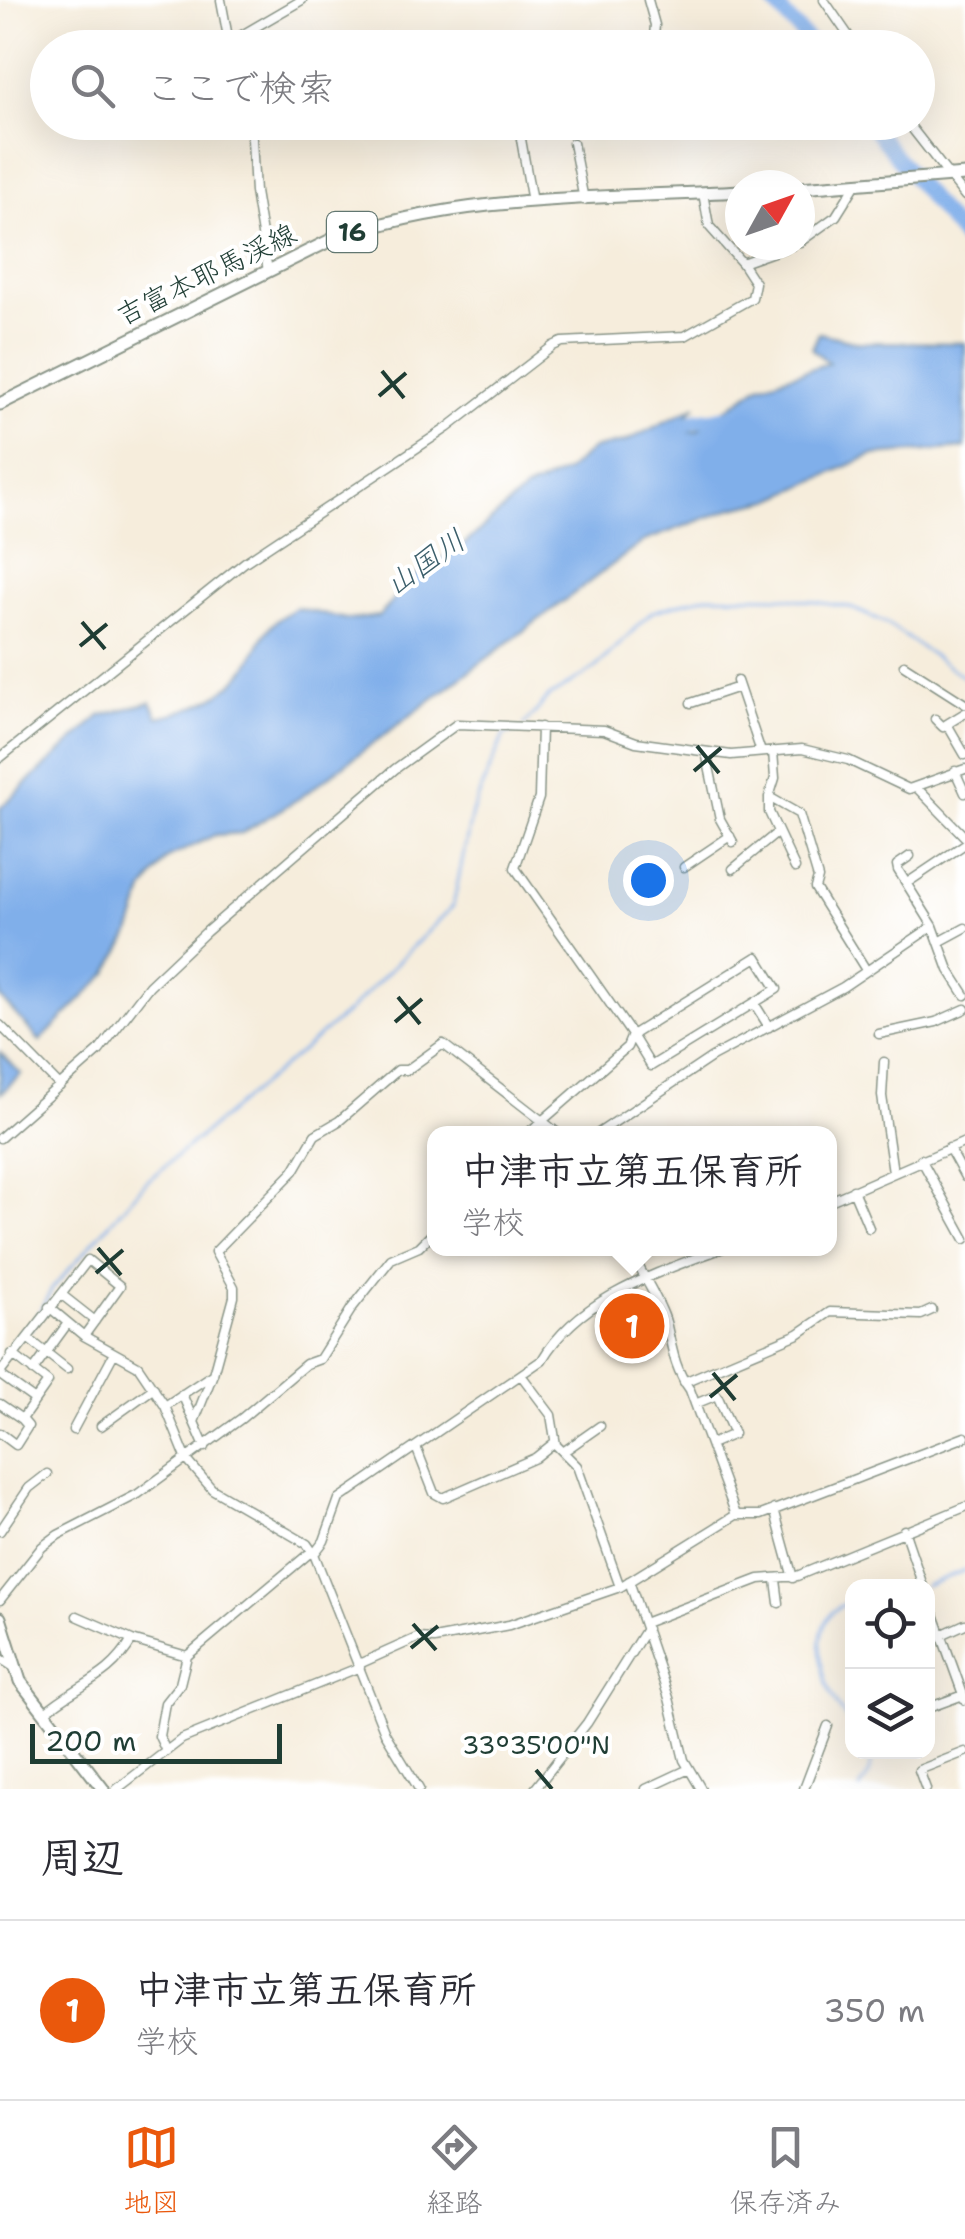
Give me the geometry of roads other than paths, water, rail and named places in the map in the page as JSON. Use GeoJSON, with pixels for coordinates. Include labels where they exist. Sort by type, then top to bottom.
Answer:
{"type":"FeatureCollection","features":[{"type":"Feature","properties":{"kind":"main road"},"geometry":{"type":"LineString","coordinates":[[815,187],[965,176]]}},
{"type":"Feature","properties":{"kind":"main road","name":"吉富本耶馬渓線"},"geometry":{"type":"LineString","coordinates":[[0,404],[334,238],[402,217],[532,203],[725,192]]}},
{"type":"Feature","properties":{"kind":"main road"},"geometry":{"type":"LineString","coordinates":[[0,1618],[12,1666],[103,1789]]}},
{"type":"Feature","properties":{"kind":"street"},"geometry":{"type":"LineString","coordinates":[[221,0],[227,30]]}},
{"type":"Feature","properties":{"kind":"street"},"geometry":{"type":"LineString","coordinates":[[254,30],[302,0]]}},
{"type":"Feature","properties":{"kind":"street"},"geometry":{"type":"LineString","coordinates":[[648,0],[655,30]]}},
{"type":"Feature","properties":{"kind":"street"},"geometry":{"type":"LineString","coordinates":[[824,0],[845,30]]}},
{"type":"Feature","properties":{"kind":"street"},"geometry":{"type":"LineString","coordinates":[[251,140],[268,271]]}},
{"type":"Feature","properties":{"kind":"street"},"geometry":{"type":"LineString","coordinates":[[521,140],[532,203]]}},
{"type":"Feature","properties":{"kind":"street"},"geometry":{"type":"LineString","coordinates":[[919,140],[946,179],[965,196]]}},
{"type":"Feature","properties":{"kind":"street"},"geometry":{"type":"LineString","coordinates":[[573,144],[584,200]]}},
{"type":"Feature","properties":{"kind":"street"},"geometry":{"type":"LineString","coordinates":[[815,231],[836,216],[856,184]]}},
{"type":"Feature","properties":{"kind":"street"},"geometry":{"type":"LineString","coordinates":[[0,758],[246,562],[446,428],[553,346],[562,342],[686,336],[752,298],[755,283],[709,226],[703,193]]}},
{"type":"Feature","properties":{"kind":"street"},"geometry":{"type":"LineString","coordinates":[[742,263],[750,260]]}},
{"type":"Feature","properties":{"kind":"street"},"geometry":{"type":"LineString","coordinates":[[904,665],[965,704]]}},
{"type":"Feature","properties":{"kind":"street"},"geometry":{"type":"LineString","coordinates":[[692,703],[738,684],[761,752]]}},
{"type":"Feature","properties":{"kind":"street"},"geometry":{"type":"LineString","coordinates":[[934,719],[943,727],[965,713]]}},
{"type":"Feature","properties":{"kind":"street"},"geometry":{"type":"LineString","coordinates":[[0,1138],[99,1051],[149,986],[206,932],[457,724],[604,730],[636,742],[706,752],[822,752],[908,789],[965,769]]}},
{"type":"Feature","properties":{"kind":"street"},"geometry":{"type":"LineString","coordinates":[[947,724],[965,755]]}},
{"type":"Feature","properties":{"kind":"street"},"geometry":{"type":"LineString","coordinates":[[537,1126],[626,1047],[632,1034],[756,958],[777,989],[650,1066],[632,1034],[515,868],[540,798],[540,726]]}},
{"type":"Feature","properties":{"kind":"street"},"geometry":{"type":"LineString","coordinates":[[773,750],[775,778],[769,812],[796,868]]}},
{"type":"Feature","properties":{"kind":"street"},"geometry":{"type":"LineString","coordinates":[[684,867],[732,839],[720,818],[706,752]]}},
{"type":"Feature","properties":{"kind":"street"},"geometry":{"type":"LineString","coordinates":[[954,771],[965,794]]}},
{"type":"Feature","properties":{"kind":"street"},"geometry":{"type":"LineString","coordinates":[[907,882],[965,841],[917,788]]}},
{"type":"Feature","properties":{"kind":"street"},"geometry":{"type":"LineString","coordinates":[[769,796],[799,814],[818,878],[815,888],[866,970]]}},
{"type":"Feature","properties":{"kind":"street"},"geometry":{"type":"LineString","coordinates":[[733,869],[778,832]]}},
{"type":"Feature","properties":{"kind":"street"},"geometry":{"type":"LineString","coordinates":[[910,856],[897,865],[934,926],[949,970],[965,995]]}},
{"type":"Feature","properties":{"kind":"street"},"geometry":{"type":"LineString","coordinates":[[609,1126],[712,1057],[866,970],[934,926]]}},
{"type":"Feature","properties":{"kind":"street"},"geometry":{"type":"LineString","coordinates":[[941,941],[965,928]]}},
{"type":"Feature","properties":{"kind":"street"},"geometry":{"type":"LineString","coordinates":[[754,1003],[769,1026]]}},
{"type":"Feature","properties":{"kind":"street"},"geometry":{"type":"LineString","coordinates":[[880,1034],[936,1022],[965,1009]]}},
{"type":"Feature","properties":{"kind":"street"},"geometry":{"type":"LineString","coordinates":[[0,1025],[60,1086]]}},
{"type":"Feature","properties":{"kind":"street"},"geometry":{"type":"LineString","coordinates":[[702,1035],[712,1057]]}},
{"type":"Feature","properties":{"kind":"street"},"geometry":{"type":"LineString","coordinates":[[194,1422],[213,1374],[234,1297],[234,1287],[215,1252],[294,1171],[315,1135],[339,1122],[398,1070],[407,1070],[443,1044],[550,1126]]}},
{"type":"Feature","properties":{"kind":"street"},"geometry":{"type":"LineString","coordinates":[[884,1062],[882,1096],[892,1172]]}},
{"type":"Feature","properties":{"kind":"street"},"geometry":{"type":"LineString","coordinates":[[837,1198],[965,1142]]}},
{"type":"Feature","properties":{"kind":"street"},"geometry":{"type":"LineString","coordinates":[[949,1148],[965,1177]]}},
{"type":"Feature","properties":{"kind":"street"},"geometry":{"type":"LineString","coordinates":[[921,1159],[965,1239]]}},
{"type":"Feature","properties":{"kind":"street"},"geometry":{"type":"LineString","coordinates":[[854,1190],[870,1228]]}},
{"type":"Feature","properties":{"kind":"street"},"geometry":{"type":"LineString","coordinates":[[0,1600],[42,1547],[110,1510],[187,1460],[306,1364],[320,1359],[352,1308],[391,1259],[419,1247],[427,1239]]}},
{"type":"Feature","properties":{"kind":"street"},"geometry":{"type":"LineString","coordinates":[[633,1256],[666,1323],[666,1337],[736,1515]]}},
{"type":"Feature","properties":{"kind":"street"},"geometry":{"type":"LineString","coordinates":[[165,1748],[159,1736],[165,1703],[180,1684],[186,1656],[313,1552],[339,1500],[542,1360],[558,1333],[642,1279],[696,1256]]}},
{"type":"Feature","properties":{"kind":"street"},"geometry":{"type":"LineString","coordinates":[[35,1400],[0,1374],[88,1260],[120,1286],[84,1336]]}},
{"type":"Feature","properties":{"kind":"street"},"geometry":{"type":"LineString","coordinates":[[62,1295],[95,1321]]}},
{"type":"Feature","properties":{"kind":"street"},"geometry":{"type":"LineString","coordinates":[[49,1307],[84,1336],[138,1366],[165,1406],[187,1460],[230,1502],[313,1552],[384,1733],[419,1789]]}},
{"type":"Feature","properties":{"kind":"street"},"geometry":{"type":"LineString","coordinates":[[684,1382],[798,1334],[830,1312],[921,1315],[932,1310]]}},
{"type":"Feature","properties":{"kind":"street"},"geometry":{"type":"LineString","coordinates":[[34,1371],[68,1324]]}},
{"type":"Feature","properties":{"kind":"street"},"geometry":{"type":"LineString","coordinates":[[30,1340],[68,1368]]}},
{"type":"Feature","properties":{"kind":"street"},"geometry":{"type":"LineString","coordinates":[[12,1354],[48,1382],[22,1419]]}},
{"type":"Feature","properties":{"kind":"street"},"geometry":{"type":"LineString","coordinates":[[73,1430],[113,1354]]}},
{"type":"Feature","properties":{"kind":"street"},"geometry":{"type":"LineString","coordinates":[[165,1406],[213,1374]]}},
{"type":"Feature","properties":{"kind":"street"},"geometry":{"type":"LineString","coordinates":[[521,1375],[551,1415],[556,1442],[578,1466],[645,1626],[689,1769],[701,1789]]}},
{"type":"Feature","properties":{"kind":"street"},"geometry":{"type":"LineString","coordinates":[[101,1426],[154,1388]]}},
{"type":"Feature","properties":{"kind":"street"},"geometry":{"type":"LineString","coordinates":[[182,1394],[205,1446]]}},
{"type":"Feature","properties":{"kind":"street"},"geometry":{"type":"LineString","coordinates":[[695,1404],[717,1395],[734,1434],[711,1444]]}},
{"type":"Feature","properties":{"kind":"street"},"geometry":{"type":"LineString","coordinates":[[0,1404],[28,1426],[16,1445],[0,1433]]}},
{"type":"Feature","properties":{"kind":"street"},"geometry":{"type":"LineString","coordinates":[[564,1452],[600,1426]]}},
{"type":"Feature","properties":{"kind":"street"},"geometry":{"type":"LineString","coordinates":[[117,1789],[144,1772],[165,1748],[417,1638],[434,1639],[509,1624],[625,1584],[736,1515],[774,1510],[965,1436]]}},
{"type":"Feature","properties":{"kind":"street"},"geometry":{"type":"LineString","coordinates":[[416,1447],[434,1493],[443,1498],[535,1458],[556,1442]]}},
{"type":"Feature","properties":{"kind":"street"},"geometry":{"type":"LineString","coordinates":[[0,1530],[29,1488],[47,1474]]}},
{"type":"Feature","properties":{"kind":"street"},"geometry":{"type":"LineString","coordinates":[[535,1789],[596,1710],[645,1626],[758,1579],[793,1578],[965,1507]]}},
{"type":"Feature","properties":{"kind":"street"},"geometry":{"type":"LineString","coordinates":[[774,1510],[793,1578]]}},
{"type":"Feature","properties":{"kind":"street"},"geometry":{"type":"LineString","coordinates":[[904,1530],[921,1579]]}},
{"type":"Feature","properties":{"kind":"street"},"geometry":{"type":"LineString","coordinates":[[776,1580],[779,1602]]}},
{"type":"Feature","properties":{"kind":"street"},"geometry":{"type":"LineString","coordinates":[[77,1616],[132,1640],[186,1656]]}},
{"type":"Feature","properties":{"kind":"street"},"geometry":{"type":"LineString","coordinates":[[935,1618],[964,1697],[935,1706]]}},
{"type":"Feature","properties":{"kind":"street"},"geometry":{"type":"LineString","coordinates":[[935,1637],[965,1624]]}},
{"type":"Feature","properties":{"kind":"street"},"geometry":{"type":"LineString","coordinates":[[44,1712],[77,1688],[106,1675],[132,1640]]}},
{"type":"Feature","properties":{"kind":"street"},"geometry":{"type":"LineString","coordinates":[[0,1658],[12,1666]]}},
{"type":"Feature","properties":{"kind":"street"},"geometry":{"type":"LineString","coordinates":[[804,1789],[828,1726]]}},
{"type":"Feature","properties":{"kind":"street"},"geometry":{"type":"LineString","coordinates":[[923,1788],[918,1770],[965,1752]]}},
{"type":"Feature","properties":{"kind":"street"},"geometry":{"type":"LineString","coordinates":[[646,1789],[689,1769]]}},
{"type":"Feature","properties":{"kind":"water"},"geometry":{"type":"Polygon","coordinates":[[[819,333],[858,342],[965,343],[965,448],[872,455],[771,500],[733,508],[644,541],[301,797],[242,833],[215,835],[166,859],[144,891],[130,934],[108,973],[40,1041],[0,997],[0,808],[100,716],[151,702],[158,717],[207,701],[239,677],[270,627],[296,608],[350,620],[379,616],[416,575],[466,543],[525,490],[566,472],[592,449],[625,442],[696,406],[672,432],[696,431],[760,385],[829,363],[812,349],[819,333]]]}},
{"type":"Feature","properties":{"kind":"water"},"geometry":{"type":"Polygon","coordinates":[[[0,1052],[21,1074],[0,1094],[0,1052]]]}},
{"type":"Feature","properties":{"kind":"waterway"},"geometry":{"type":"LineString","coordinates":[[771,0],[798,30]]}},
{"type":"Feature","properties":{"kind":"waterway"},"geometry":{"type":"LineString","coordinates":[[883,140],[965,241]]}},
{"type":"Feature","properties":{"kind":"waterway","name":"山国川"},"geometry":{"type":"LineString","coordinates":[[658,437],[697,420],[727,417]]}},
{"type":"Feature","properties":{"kind":"waterway"},"geometry":{"type":"LineString","coordinates":[[524,725],[549,697],[594,669],[652,612],[706,596],[782,597],[849,607],[886,623],[965,678]]}},
{"type":"Feature","properties":{"kind":"waterway"},"geometry":{"type":"LineString","coordinates":[[30,1329],[52,1289],[146,1182],[350,1010],[453,906],[472,812],[504,735],[518,730]]}},
{"type":"Feature","properties":{"kind":"waterway"},"geometry":{"type":"LineString","coordinates":[[935,1582],[965,1570]]}},
{"type":"Feature","properties":{"kind":"waterway"},"geometry":{"type":"LineString","coordinates":[[845,1605],[825,1622],[821,1639],[825,1678],[845,1716]]}},
{"type":"Feature","properties":{"kind":"waterway"},"geometry":{"type":"LineString","coordinates":[[860,1789],[869,1775],[872,1759]]}},
{"type":"Feature","properties":{"kind":"place","name":"中津市立第五保育所"},"geometry":{"type":"Point","coordinates":[632,1326]}}]}
